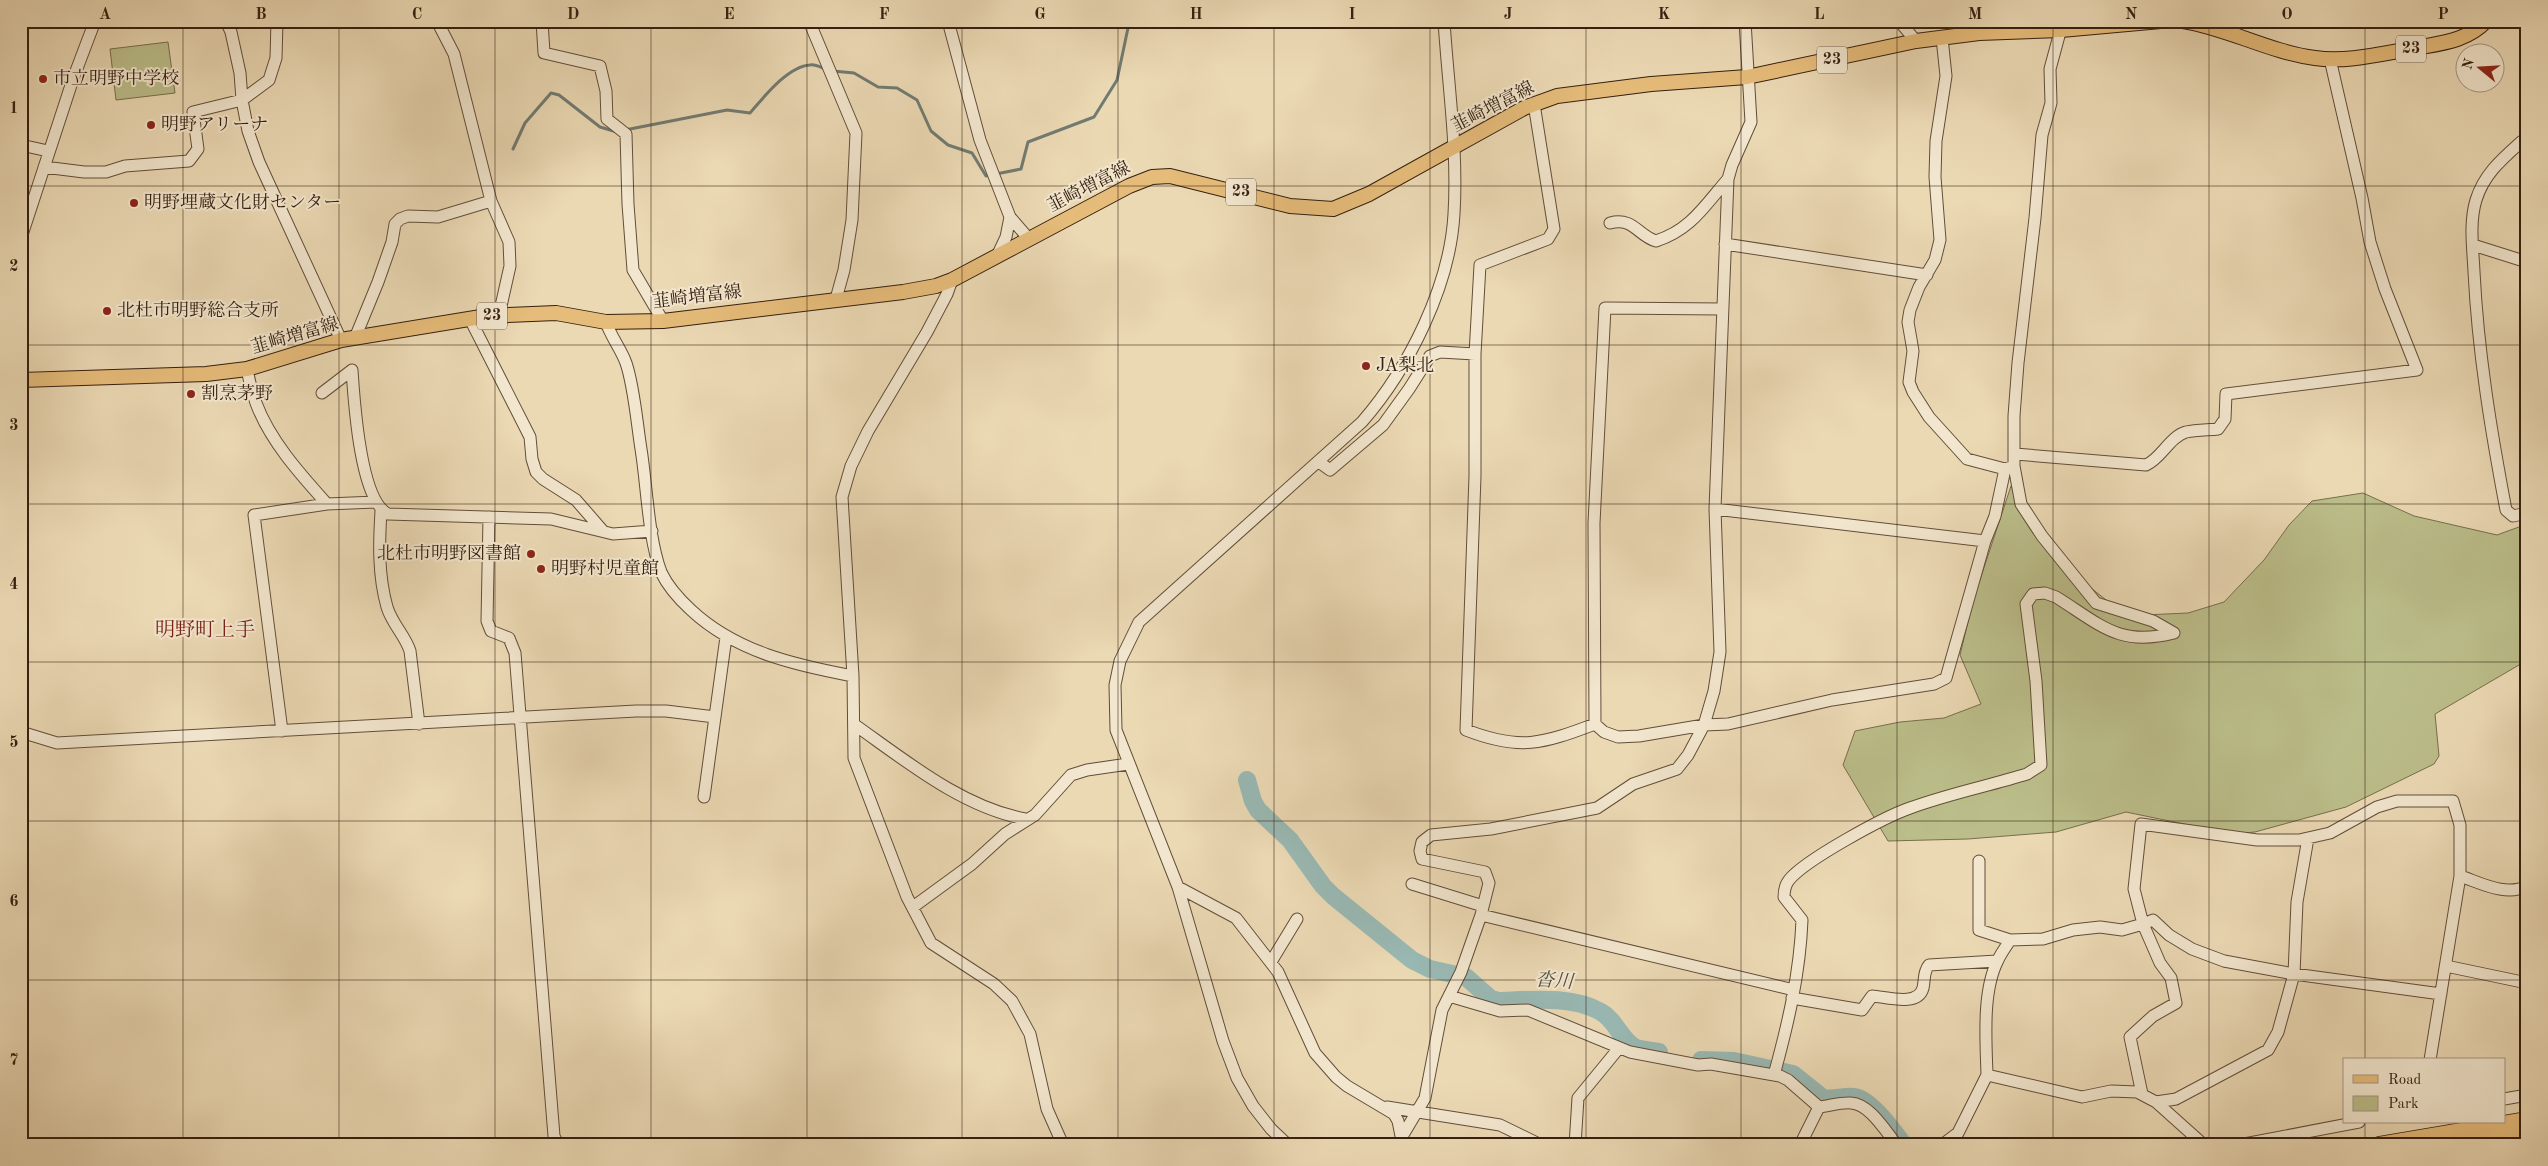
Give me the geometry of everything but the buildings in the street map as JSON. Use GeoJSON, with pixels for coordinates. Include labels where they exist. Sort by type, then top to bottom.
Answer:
{"type":"FeatureCollection","features":[{"type":"Feature","properties":{"kind":"highway"},"geometry":{"type":"LineString","coordinates":[[2506,1124],[2527,1120]]}},
{"type":"Feature","properties":{"kind":"highway"},"geometry":{"type":"LineString","coordinates":[[2379,1145],[2503,1124]]}},
{"type":"Feature","properties":{"kind":"highway"},"geometry":{"type":"LineString","coordinates":[[2458,1145],[2527,1135]]}},
{"type":"Feature","properties":{"kind":"main road","name":"韮崎増富線"},"geometry":{"type":"LineString","coordinates":[[21,380],[206,374],[246,369],[341,340],[470,318],[500,315],[556,313],[606,322],[663,321],[903,292],[936,286],[952,280],[1129,186],[1152,178],[1170,176],[1210,184],[1290,206],[1333,209],[1369,194],[1524,108],[1557,96],[1599,89],[1747,77],[1916,41],[2005,27],[2161,21]]}},
{"type":"Feature","properties":{"kind":"main road","name":"23"},"geometry":{"type":"LineString","coordinates":[[2183,21],[2260,45],[2314,58],[2330,59],[2377,54],[2461,39],[2478,30],[2486,21]]}},
{"type":"Feature","properties":{"kind":"street"},"geometry":{"type":"LineString","coordinates":[[21,238],[48,151],[95,21]]}},
{"type":"Feature","properties":{"kind":"street"},"geometry":{"type":"LineString","coordinates":[[226,21],[231,32],[240,73],[242,100],[259,162],[341,340]]}},
{"type":"Feature","properties":{"kind":"street"},"geometry":{"type":"LineString","coordinates":[[44,167],[84,172],[106,172],[125,166],[189,161],[198,149],[193,112],[242,100],[269,80],[276,58],[276,21]]}},
{"type":"Feature","properties":{"kind":"street"},"geometry":{"type":"LineString","coordinates":[[437,21],[454,54],[492,201],[509,242],[510,266],[500,315]]}},
{"type":"Feature","properties":{"kind":"street"},"geometry":{"type":"LineString","coordinates":[[542,21],[544,53],[600,66],[606,91],[607,119],[626,134],[628,204],[633,270],[663,321]]}},
{"type":"Feature","properties":{"kind":"street"},"geometry":{"type":"LineString","coordinates":[[809,21],[856,133],[852,220],[844,270],[836,299]]}},
{"type":"Feature","properties":{"kind":"street"},"geometry":{"type":"LineString","coordinates":[[948,21],[980,140],[1010,217],[1029,239]]}},
{"type":"Feature","properties":{"kind":"street"},"geometry":{"type":"LineString","coordinates":[[1288,1145],[1259,1114],[1237,1078],[1223,1041],[1178,887],[1146,800],[1128,764],[1116,730],[1115,686],[1120,661],[1129,638],[1139,622],[1362,422],[1383,398],[1406,360],[1428,314],[1442,277],[1452,234],[1454,214],[1453,149],[1444,21]]}},
{"type":"Feature","properties":{"kind":"street"},"geometry":{"type":"LineString","coordinates":[[1399,1140],[1425,1098],[1442,1010],[1459,976],[1482,910],[1489,883],[1485,872],[1422,859],[1420,851],[1425,838],[1445,833],[1526,824],[1596,808],[1634,784],[1677,769],[1688,755],[1704,725],[1714,691],[1720,652],[1715,509],[1728,179],[1732,165],[1751,122],[1747,77],[1748,44],[1745,21]]}},
{"type":"Feature","properties":{"kind":"street"},"geometry":{"type":"LineString","coordinates":[[1899,21],[1916,41]]}},
{"type":"Feature","properties":{"kind":"street"},"geometry":{"type":"LineString","coordinates":[[1774,1075],[1793,994],[1801,948],[1802,920],[1784,897],[1785,886],[1796,872],[1858,834],[1907,809],[2027,774],[2041,765],[2036,681],[2026,604],[2033,594],[2045,593],[2056,597],[2116,634],[2132,638],[2150,639],[2174,633],[2153,621],[2096,603],[2042,536],[2021,504],[2012,463],[2018,364],[2035,218],[2042,136],[2051,103],[2050,69],[2062,26]]}},
{"type":"Feature","properties":{"kind":"street"},"geometry":{"type":"LineString","coordinates":[[1942,38],[1946,76],[1936,141],[1935,177],[1940,240],[1935,260],[1910,310],[1908,322],[1912,351],[1909,382],[1929,417],[1967,459],[2012,463],[2146,465],[2156,460],[2177,437],[2185,432],[2218,430],[2225,419],[2226,394],[2417,370],[2384,289],[2370,242],[2362,198],[2330,59]]}},
{"type":"Feature","properties":{"kind":"street"},"geometry":{"type":"LineString","coordinates":[[1534,104],[1554,229],[1548,239],[1480,266],[1475,354],[1475,476],[1466,730],[1486,738],[1528,744],[1551,740],[1594,724]]}},
{"type":"Feature","properties":{"kind":"street"},"geometry":{"type":"LineString","coordinates":[[2522,141],[2490,170],[2482,183],[2475,202],[2473,244],[2476,313],[2483,374],[2506,510],[2513,516],[2527,513]]}},
{"type":"Feature","properties":{"kind":"street"},"geometry":{"type":"LineString","coordinates":[[21,145],[48,151]]}},
{"type":"Feature","properties":{"kind":"street"},"geometry":{"type":"LineString","coordinates":[[1610,223],[1620,221],[1634,226],[1656,242],[1667,238],[1681,231],[1696,217],[1728,179]]}},
{"type":"Feature","properties":{"kind":"street"},"geometry":{"type":"LineString","coordinates":[[355,338],[378,282],[395,224],[400,219],[408,216],[438,217],[492,201]]}},
{"type":"Feature","properties":{"kind":"street"},"geometry":{"type":"LineString","coordinates":[[998,254],[1006,237],[1010,217]]}},
{"type":"Feature","properties":{"kind":"street"},"geometry":{"type":"LineString","coordinates":[[1725,244],[1927,274]]}},
{"type":"Feature","properties":{"kind":"street"},"geometry":{"type":"LineString","coordinates":[[2473,244],[2527,262]]}},
{"type":"Feature","properties":{"kind":"street"},"geometry":{"type":"LineString","coordinates":[[952,280],[947,294],[927,332],[868,431],[851,466],[842,497],[853,676],[854,758],[913,907],[931,943],[994,984],[1012,1001],[1030,1034],[1047,1109],[1063,1145]]}},
{"type":"Feature","properties":{"kind":"street"},"geometry":{"type":"LineString","coordinates":[[1594,724],[1594,523],[1605,308],[1722,310]]}},
{"type":"Feature","properties":{"kind":"street"},"geometry":{"type":"LineString","coordinates":[[470,318],[530,437],[532,460],[536,472],[543,479],[576,500],[603,531]]}},
{"type":"Feature","properties":{"kind":"street"},"geometry":{"type":"LineString","coordinates":[[606,322],[611,337],[626,363],[641,450],[652,531],[661,570],[669,586],[699,617],[726,637],[746,647],[790,662],[853,676]]}},
{"type":"Feature","properties":{"kind":"street"},"geometry":{"type":"LineString","coordinates":[[1319,462],[1330,470],[1383,425],[1410,390],[1430,356],[1440,352],[1475,354]]}},
{"type":"Feature","properties":{"kind":"street"},"geometry":{"type":"LineString","coordinates":[[246,369],[256,403],[264,420],[305,480],[327,504]]}},
{"type":"Feature","properties":{"kind":"street"},"geometry":{"type":"LineString","coordinates":[[322,392],[352,370],[356,429],[367,476],[379,506],[379,557],[387,607],[396,627],[406,639],[410,651],[419,724]]}},
{"type":"Feature","properties":{"kind":"street"},"geometry":{"type":"LineString","coordinates":[[1594,724],[1604,732],[1618,737],[1704,725],[1728,724],[1832,700],[1934,684],[1946,678],[1985,541],[2012,463]]}},
{"type":"Feature","properties":{"kind":"street"},"geometry":{"type":"LineString","coordinates":[[282,731],[254,515],[327,504],[379,506],[388,514],[551,519],[612,534],[652,531]]}},
{"type":"Feature","properties":{"kind":"street"},"geometry":{"type":"LineString","coordinates":[[1715,509],[1985,541]]}},
{"type":"Feature","properties":{"kind":"street"},"geometry":{"type":"LineString","coordinates":[[489,517],[487,621],[491,631],[504,635],[513,644],[554,1136],[558,1145]]}},
{"type":"Feature","properties":{"kind":"street"},"geometry":{"type":"LineString","coordinates":[[704,797],[726,637]]}},
{"type":"Feature","properties":{"kind":"street"},"geometry":{"type":"LineString","coordinates":[[21,732],[57,743],[656,711],[715,717]]}},
{"type":"Feature","properties":{"kind":"street"},"geometry":{"type":"LineString","coordinates":[[855,725],[950,788],[982,806],[1009,816],[1025,819]]}},
{"type":"Feature","properties":{"kind":"street"},"geometry":{"type":"LineString","coordinates":[[913,907],[972,864],[1025,819],[1035,815],[1071,775],[1087,770],[1128,764]]}},
{"type":"Feature","properties":{"kind":"street"},"geometry":{"type":"LineString","coordinates":[[2142,1094],[2130,1037],[2153,1016],[2176,1003],[2171,978],[2160,963],[2142,924],[2134,889],[2141,824],[2257,840],[2308,838],[2330,834],[2377,807],[2397,801],[2413,803],[2423,800],[2453,801],[2460,825],[2460,876],[2430,1058]]}},
{"type":"Feature","properties":{"kind":"street"},"geometry":{"type":"LineString","coordinates":[[2156,1102],[2176,1099],[2268,1050],[2278,1032],[2294,974],[2297,902],[2308,838]]}},
{"type":"Feature","properties":{"kind":"street"},"geometry":{"type":"LineString","coordinates":[[1978,861],[1979,930],[2010,940],[2043,939],[2073,930],[2100,928],[2122,930],[2153,920],[2169,935],[2192,949],[2224,962],[2294,974],[2441,994]]}},
{"type":"Feature","properties":{"kind":"street"},"geometry":{"type":"LineString","coordinates":[[2460,876],[2505,891],[2519,890],[2527,886]]}},
{"type":"Feature","properties":{"kind":"street"},"geometry":{"type":"LineString","coordinates":[[1412,884],[1482,910],[1793,994],[1862,1010],[1872,996],[1912,1000],[1918,997],[1923,989],[1925,970],[1929,965],[1997,961]]}},
{"type":"Feature","properties":{"kind":"street"},"geometry":{"type":"LineString","coordinates":[[1178,887],[1236,918],[1278,972],[1315,1053],[1336,1077],[1347,1086],[1394,1114],[1399,1140]]}},
{"type":"Feature","properties":{"kind":"street"},"geometry":{"type":"LineString","coordinates":[[1271,962],[1297,919]]}},
{"type":"Feature","properties":{"kind":"street"},"geometry":{"type":"LineString","coordinates":[[1942,1145],[1958,1133],[1987,1074],[1986,1023],[1990,982],[1997,961],[2010,940]]}},
{"type":"Feature","properties":{"kind":"street"},"geometry":{"type":"LineString","coordinates":[[2446,966],[2527,983]]}},
{"type":"Feature","properties":{"kind":"street"},"geometry":{"type":"LineString","coordinates":[[1449,996],[1500,1011],[1528,1010],[1619,1048],[1675,1061],[1698,1065],[1711,1064],[1774,1075],[1788,1080],[1819,1107],[1851,1103],[1858,1105],[1872,1115],[1897,1145]]}},
{"type":"Feature","properties":{"kind":"street"},"geometry":{"type":"LineString","coordinates":[[1575,1145],[1578,1098],[1619,1048]]}},
{"type":"Feature","properties":{"kind":"street"},"geometry":{"type":"LineString","coordinates":[[1987,1074],[2082,1097],[2128,1090],[2142,1094],[2156,1102],[2204,1145]]}},
{"type":"Feature","properties":{"kind":"street"},"geometry":{"type":"LineString","coordinates":[[2506,1099],[2527,1095]]}},
{"type":"Feature","properties":{"kind":"street"},"geometry":{"type":"LineString","coordinates":[[1381,1106],[1500,1125],[1541,1145]]}},
{"type":"Feature","properties":{"kind":"street"},"geometry":{"type":"LineString","coordinates":[[1800,1145],[1819,1107]]}},
{"type":"Feature","properties":{"kind":"street"},"geometry":{"type":"LineString","coordinates":[[2240,1145],[2349,1124]]}},
{"type":"Feature","properties":{"kind":"green space"},"geometry":{"type":"Polygon","coordinates":[[[168,42],[175,93],[116,100],[110,49],[168,42]]]}},
{"type":"Feature","properties":{"kind":"green space"},"geometry":{"type":"Polygon","coordinates":[[[2011,486],[2053,558],[2115,607],[2143,615],[2188,613],[2224,602],[2264,560],[2289,525],[2312,501],[2363,493],[2414,516],[2497,535],[2527,524],[2527,665],[2519,665],[2435,714],[2439,756],[2434,764],[2346,807],[2255,832],[2232,834],[2126,812],[2056,832],[1968,839],[1888,841],[1843,765],[1855,731],[1900,722],[1944,718],[1981,704],[1960,655],[1973,601],[2011,486]]]}},
{"type":"Feature","properties":{"kind":"waterway"},"geometry":{"type":"LineString","coordinates":[[996,174],[1021,169],[1028,142],[1094,117],[1117,80],[1128,28],[1133,21]]}},
{"type":"Feature","properties":{"kind":"waterway"},"geometry":{"type":"LineString","coordinates":[[625,130],[727,110],[750,113],[777,84],[793,71],[812,65],[825,69]]}},
{"type":"Feature","properties":{"kind":"waterway"},"geometry":{"type":"LineString","coordinates":[[833,71],[854,73],[878,87],[897,88],[917,100],[931,131],[948,145],[972,153],[986,176],[990,175]]}},
{"type":"Feature","properties":{"kind":"waterway"},"geometry":{"type":"LineString","coordinates":[[513,149],[525,123],[551,93],[559,95],[600,127],[617,132]]}},
{"type":"Feature","properties":{"kind":"waterway","name":"沓川"},"geometry":{"type":"LineString","coordinates":[[1247,780],[1253,801],[1258,810],[1290,840],[1323,886],[1412,960],[1430,969],[1466,977],[1491,999],[1498,1001],[1551,1000],[1577,1003],[1590,1007],[1601,1012],[1611,1020],[1631,1045],[1639,1049],[1659,1052]]}},
{"type":"Feature","properties":{"kind":"waterway","name":"沓川"},"geometry":{"type":"LineString","coordinates":[[1701,1060],[1734,1061],[1793,1074],[1823,1098],[1854,1097],[1860,1099],[1881,1116],[1904,1145]]}},
{"type":"Feature","properties":{"kind":"place","name":"市立明野中学校"},"geometry":{"type":"Point","coordinates":[43,79]}},
{"type":"Feature","properties":{"kind":"place","name":"明野アリーナ"},"geometry":{"type":"Point","coordinates":[151,125]}},
{"type":"Feature","properties":{"kind":"place","name":"明野埋蔵文化財センター"},"geometry":{"type":"Point","coordinates":[134,203]}},
{"type":"Feature","properties":{"kind":"place","name":"北杜市明野総合支所"},"geometry":{"type":"Point","coordinates":[107,311]}},
{"type":"Feature","properties":{"kind":"place","name":"JA梨北"},"geometry":{"type":"Point","coordinates":[1366,366]}},
{"type":"Feature","properties":{"kind":"place","name":"割烹茅野"},"geometry":{"type":"Point","coordinates":[191,394]}},
{"type":"Feature","properties":{"kind":"place","name":"北杜市明野図書館"},"geometry":{"type":"Point","coordinates":[531,554]}},
{"type":"Feature","properties":{"kind":"place","name":"明野村児童館"},"geometry":{"type":"Point","coordinates":[541,569]}},
{"type":"Feature","properties":{"kind":"district","name":"明野町上手"},"geometry":{"type":"Point","coordinates":[205,631]}}]}
